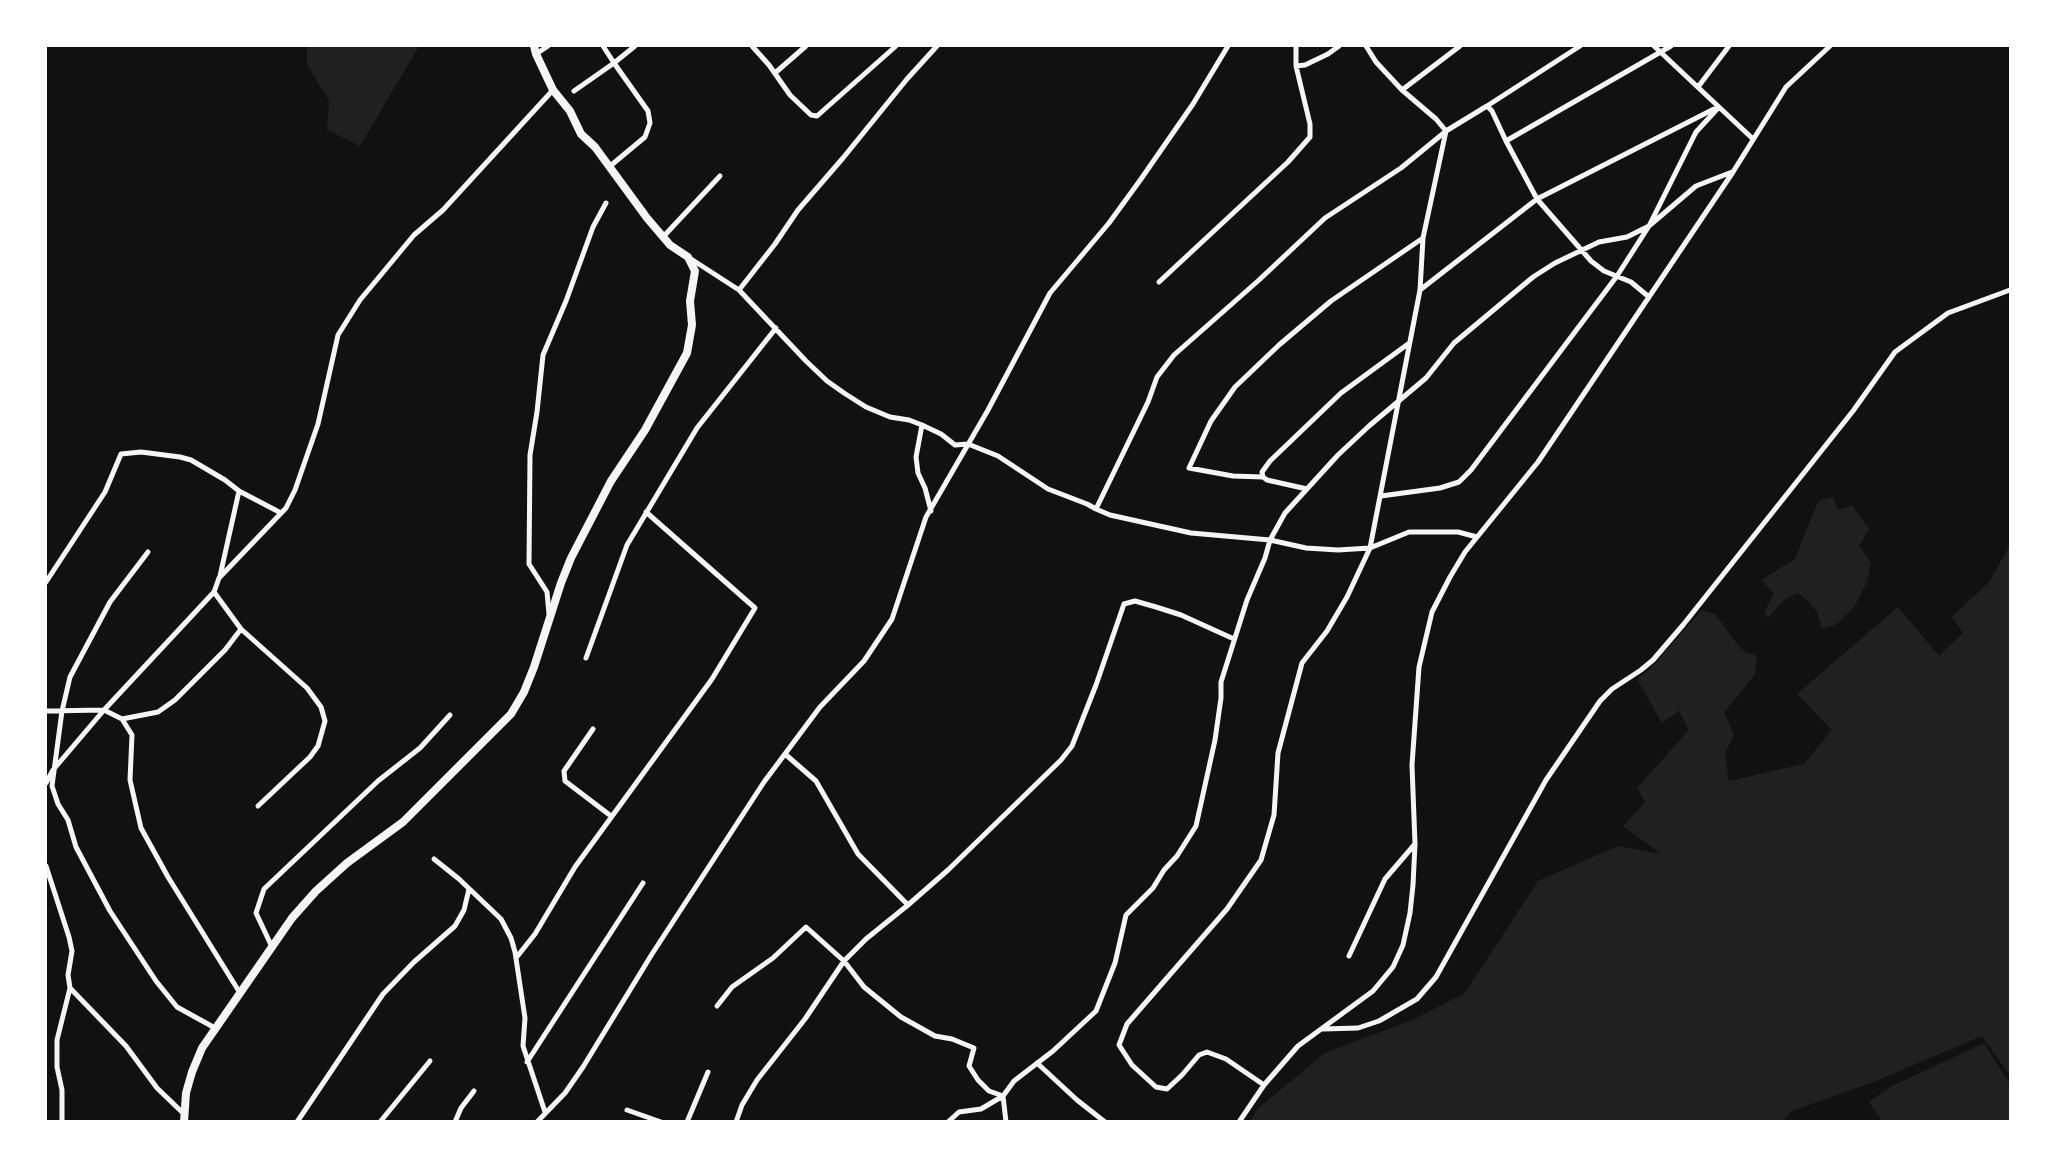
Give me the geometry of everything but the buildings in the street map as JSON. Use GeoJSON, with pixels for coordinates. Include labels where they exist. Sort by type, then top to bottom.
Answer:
{"type":"FeatureCollection","features":[{"type":"Feature","properties":{"kind":"main road"},"geometry":{"type":"LineString","coordinates":[[184,1118],[186,1093],[202,1048],[292,918],[316,891],[347,863],[403,822],[511,714],[529,679],[571,558],[611,481],[645,430],[687,353],[692,325],[690,300],[695,271],[688,257],[663,237],[595,147],[581,134],[570,111],[553,90],[535,50]]}},
{"type":"Feature","properties":{"kind":"street"},"geometry":{"type":"LineString","coordinates":[[535,50],[548,46]]}},
{"type":"Feature","properties":{"kind":"street"},"geometry":{"type":"LineString","coordinates":[[603,46],[648,111],[650,123],[645,137],[609,167]]}},
{"type":"Feature","properties":{"kind":"street"},"geometry":{"type":"LineString","coordinates":[[574,91],[635,46]]}},
{"type":"Feature","properties":{"kind":"street"},"geometry":{"type":"LineString","coordinates":[[752,46],[790,95],[811,116],[817,116],[896,46]]}},
{"type":"Feature","properties":{"kind":"street"},"geometry":{"type":"LineString","coordinates":[[775,73],[806,46]]}},
{"type":"Feature","properties":{"kind":"street"},"geometry":{"type":"LineString","coordinates":[[739,290],[798,210],[937,46]]}},
{"type":"Feature","properties":{"kind":"street"},"geometry":{"type":"LineString","coordinates":[[537,1122],[565,1093],[583,1067],[652,954],[785,754],[820,707],[864,661],[892,619],[926,517],[1050,293],[1109,223],[1141,179],[1193,104],[1228,46]]}},
{"type":"Feature","properties":{"kind":"street"},"geometry":{"type":"LineString","coordinates":[[1159,282],[1288,162],[1310,138],[1310,124],[1296,66],[1296,46]]}},
{"type":"Feature","properties":{"kind":"street"},"geometry":{"type":"LineString","coordinates":[[1296,66],[1305,65],[1339,46]]}},
{"type":"Feature","properties":{"kind":"street"},"geometry":{"type":"LineString","coordinates":[[1366,46],[1376,62],[1402,90],[1446,131]]}},
{"type":"Feature","properties":{"kind":"street"},"geometry":{"type":"LineString","coordinates":[[1402,90],[1460,46]]}},
{"type":"Feature","properties":{"kind":"street"},"geometry":{"type":"LineString","coordinates":[[1096,509],[1148,402],[1157,377],[1174,355],[1325,218],[1401,168],[1446,131],[1580,46]]}},
{"type":"Feature","properties":{"kind":"street"},"geometry":{"type":"LineString","coordinates":[[1654,46],[1753,139]]}},
{"type":"Feature","properties":{"kind":"street"},"geometry":{"type":"LineString","coordinates":[[1506,141],[1671,46]]}},
{"type":"Feature","properties":{"kind":"street"},"geometry":{"type":"LineString","coordinates":[[1698,87],[1728,46]]}},
{"type":"Feature","properties":{"kind":"street"},"geometry":{"type":"LineString","coordinates":[[1239,1122],[1264,1086],[1298,1046],[1373,991],[1393,967],[1403,945],[1410,914],[1415,844],[1412,765],[1419,667],[1432,612],[1465,552],[1538,462],[1733,172],[1786,87],[1830,46]]}},
{"type":"Feature","properties":{"kind":"street"},"geometry":{"type":"LineString","coordinates":[[219,578],[281,513],[295,490],[318,424],[338,335],[360,300],[414,235],[443,210],[553,90]]}},
{"type":"Feature","properties":{"kind":"street"},"geometry":{"type":"LineString","coordinates":[[1487,106],[1537,199],[1591,261],[1604,271],[1631,282],[1649,297]]}},
{"type":"Feature","properties":{"kind":"street"},"geometry":{"type":"LineString","coordinates":[[1420,290],[1537,199],[1719,107]]}},
{"type":"Feature","properties":{"kind":"street"},"geometry":{"type":"LineString","coordinates":[[1381,496],[1440,488],[1459,482],[1617,276],[1649,226],[1696,132],[1719,107]]}},
{"type":"Feature","properties":{"kind":"street"},"geometry":{"type":"LineString","coordinates":[[1264,1086],[1226,1059],[1207,1052],[1199,1055],[1167,1089],[1156,1087],[1132,1065],[1119,1045],[1127,1024],[1227,909],[1261,860],[1274,815],[1278,753],[1302,663],[1334,620],[1370,548],[1420,290],[1423,238],[1446,131]]}},
{"type":"Feature","properties":{"kind":"street"},"geometry":{"type":"LineString","coordinates":[[948,1122],[959,1112],[981,1109],[1003,1096],[1014,1081],[1054,1051],[1096,1011],[1115,963],[1126,915],[1153,888],[1196,827],[1215,740],[1221,682],[1270,540],[1285,513],[1338,455],[1426,378],[1454,343],[1518,289],[1555,263],[1599,242],[1627,237],[1649,226],[1696,186],[1733,172]]}},
{"type":"Feature","properties":{"kind":"street"},"geometry":{"type":"LineString","coordinates":[[663,237],[720,176]]}},
{"type":"Feature","properties":{"kind":"street"},"geometry":{"type":"LineString","coordinates":[[550,621],[547,592],[529,564],[530,455],[543,355],[593,227],[606,203]]}},
{"type":"Feature","properties":{"kind":"street"},"geometry":{"type":"LineString","coordinates":[[1307,489],[1263,477],[1233,476],[1189,468],[1211,421],[1235,387],[1331,301],[1423,238]]}},
{"type":"Feature","properties":{"kind":"street"},"geometry":{"type":"LineString","coordinates":[[688,257],[739,290],[827,381],[866,407],[890,417],[922,425],[954,445],[968,444],[998,456],[1048,489],[1111,515],[1191,533],[1270,540],[1306,548],[1338,550],[1370,548],[1409,532],[1458,532],[1477,537]]}},
{"type":"Feature","properties":{"kind":"street"},"geometry":{"type":"LineString","coordinates":[[1323,1029],[1358,1028],[1379,1021],[1417,999],[1436,977],[1546,780],[1600,701],[1653,660],[1683,625],[1853,411],[1895,352],[1948,313],[2011,290]]}},
{"type":"Feature","properties":{"kind":"street"},"geometry":{"type":"LineString","coordinates":[[586,658],[628,545],[646,512],[697,428],[776,328]]}},
{"type":"Feature","properties":{"kind":"street"},"geometry":{"type":"LineString","coordinates":[[1263,477],[1262,472],[1269,461],[1341,393],[1409,344]]}},
{"type":"Feature","properties":{"kind":"street"},"geometry":{"type":"LineString","coordinates":[[922,425],[916,457],[918,473],[931,511]]}},
{"type":"Feature","properties":{"kind":"street"},"geometry":{"type":"LineString","coordinates":[[46,582],[105,492],[121,454],[141,452],[191,460],[239,491],[281,513]]}},
{"type":"Feature","properties":{"kind":"street"},"geometry":{"type":"LineString","coordinates":[[46,783],[104,710],[214,593],[232,529],[239,491]]}},
{"type":"Feature","properties":{"kind":"street"},"geometry":{"type":"LineString","coordinates":[[516,958],[535,934],[575,867],[712,679],[755,608],[646,512]]}},
{"type":"Feature","properties":{"kind":"street"},"geometry":{"type":"LineString","coordinates":[[148,552],[110,602],[70,677],[61,711],[52,786],[58,804],[68,820],[76,847],[110,911],[156,981],[177,1007],[215,1028]]}},
{"type":"Feature","properties":{"kind":"street"},"geometry":{"type":"LineString","coordinates":[[214,593],[241,629],[307,688],[321,706],[326,721],[318,746],[310,757],[258,806]]}},
{"type":"Feature","properties":{"kind":"street"},"geometry":{"type":"LineString","coordinates":[[736,1122],[742,1105],[757,1080],[805,1019],[844,961],[948,870],[1061,760],[1072,746],[1124,604],[1135,601],[1156,607],[1234,639]]}},
{"type":"Feature","properties":{"kind":"street"},"geometry":{"type":"LineString","coordinates":[[122,719],[158,712],[175,700],[225,650],[241,629]]}},
{"type":"Feature","properties":{"kind":"street"},"geometry":{"type":"LineString","coordinates":[[46,711],[104,710],[122,719],[132,735],[130,780],[141,828],[240,993]]}},
{"type":"Feature","properties":{"kind":"street"},"geometry":{"type":"LineString","coordinates":[[272,947],[256,913],[264,888],[378,781],[420,748],[450,715]]}},
{"type":"Feature","properties":{"kind":"street"},"geometry":{"type":"LineString","coordinates":[[593,729],[564,771],[565,781],[611,816]]}},
{"type":"Feature","properties":{"kind":"street"},"geometry":{"type":"LineString","coordinates":[[785,754],[816,781],[858,854],[908,905]]}},
{"type":"Feature","properties":{"kind":"street"},"geometry":{"type":"LineString","coordinates":[[1349,956],[1385,879],[1415,844]]}},
{"type":"Feature","properties":{"kind":"street"},"geometry":{"type":"LineString","coordinates":[[434,859],[501,919],[511,937],[525,1018],[523,1046],[545,1112]]}},
{"type":"Feature","properties":{"kind":"street"},"geometry":{"type":"LineString","coordinates":[[46,866],[72,951],[68,975],[70,988],[57,1040],[62,1122]]}},
{"type":"Feature","properties":{"kind":"street"},"geometry":{"type":"LineString","coordinates":[[527,1062],[643,883]]}},
{"type":"Feature","properties":{"kind":"street"},"geometry":{"type":"LineString","coordinates":[[297,1122],[383,994],[414,961],[455,926],[464,910],[469,889]]}},
{"type":"Feature","properties":{"kind":"street"},"geometry":{"type":"LineString","coordinates":[[718,1006],[732,987],[773,958],[806,927],[844,961],[864,987],[901,1017],[935,1036],[953,1039],[974,1048],[969,1066],[989,1091],[1003,1096]]}},
{"type":"Feature","properties":{"kind":"street"},"geometry":{"type":"LineString","coordinates":[[70,988],[126,1046],[157,1088],[184,1118]]}},
{"type":"Feature","properties":{"kind":"street"},"geometry":{"type":"LineString","coordinates":[[380,1122],[430,1061]]}},
{"type":"Feature","properties":{"kind":"street"},"geometry":{"type":"LineString","coordinates":[[1037,1063],[1105,1122]]}},
{"type":"Feature","properties":{"kind":"street"},"geometry":{"type":"LineString","coordinates":[[687,1122],[708,1072]]}},
{"type":"Feature","properties":{"kind":"street"},"geometry":{"type":"LineString","coordinates":[[455,1122],[461,1108],[474,1091]]}},
{"type":"Feature","properties":{"kind":"street"},"geometry":{"type":"LineString","coordinates":[[1003,1096],[1006,1122]]}},
{"type":"Feature","properties":{"kind":"street"},"geometry":{"type":"LineString","coordinates":[[627,1110],[661,1122]]}},
{"type":"Feature","properties":{"kind":"shaded area"},"geometry":{"type":"Polygon","coordinates":[[[307,46],[419,46],[360,146],[327,130],[329,101],[307,64],[307,46]]]}},
{"type":"Feature","properties":{"kind":"shaded area"},"geometry":{"type":"Polygon","coordinates":[[[1833,497],[1838,510],[1852,505],[1869,529],[1859,546],[1871,563],[1867,582],[1854,607],[1837,624],[1822,629],[1817,612],[1798,593],[1786,598],[1768,618],[1764,613],[1774,593],[1761,580],[1795,559],[1818,501],[1833,497]]]}},
{"type":"Feature","properties":{"kind":"shaded area"},"geometry":{"type":"Polygon","coordinates":[[[2010,545],[2010,1076],[1982,1036],[1871,1083],[1792,1111],[1783,1121],[1250,1121],[1257,1109],[1325,1053],[1412,1020],[1465,993],[1538,881],[1618,846],[1661,854],[1623,826],[1645,802],[1637,788],[1689,730],[1679,711],[1662,723],[1637,679],[1650,669],[1702,610],[1715,614],[1738,645],[1757,656],[1755,674],[1724,713],[1734,734],[1725,754],[1729,781],[1804,764],[1832,730],[1797,694],[1898,607],[1939,656],[1963,633],[1952,617],[1989,582],[2010,545]]]}},
{"type":"Feature","properties":{"kind":"shaded area"},"geometry":{"type":"Polygon","coordinates":[[[1984,1043],[2010,1084],[2010,1121],[1882,1121],[1869,1102],[1890,1087],[1984,1043]]]}}]}
